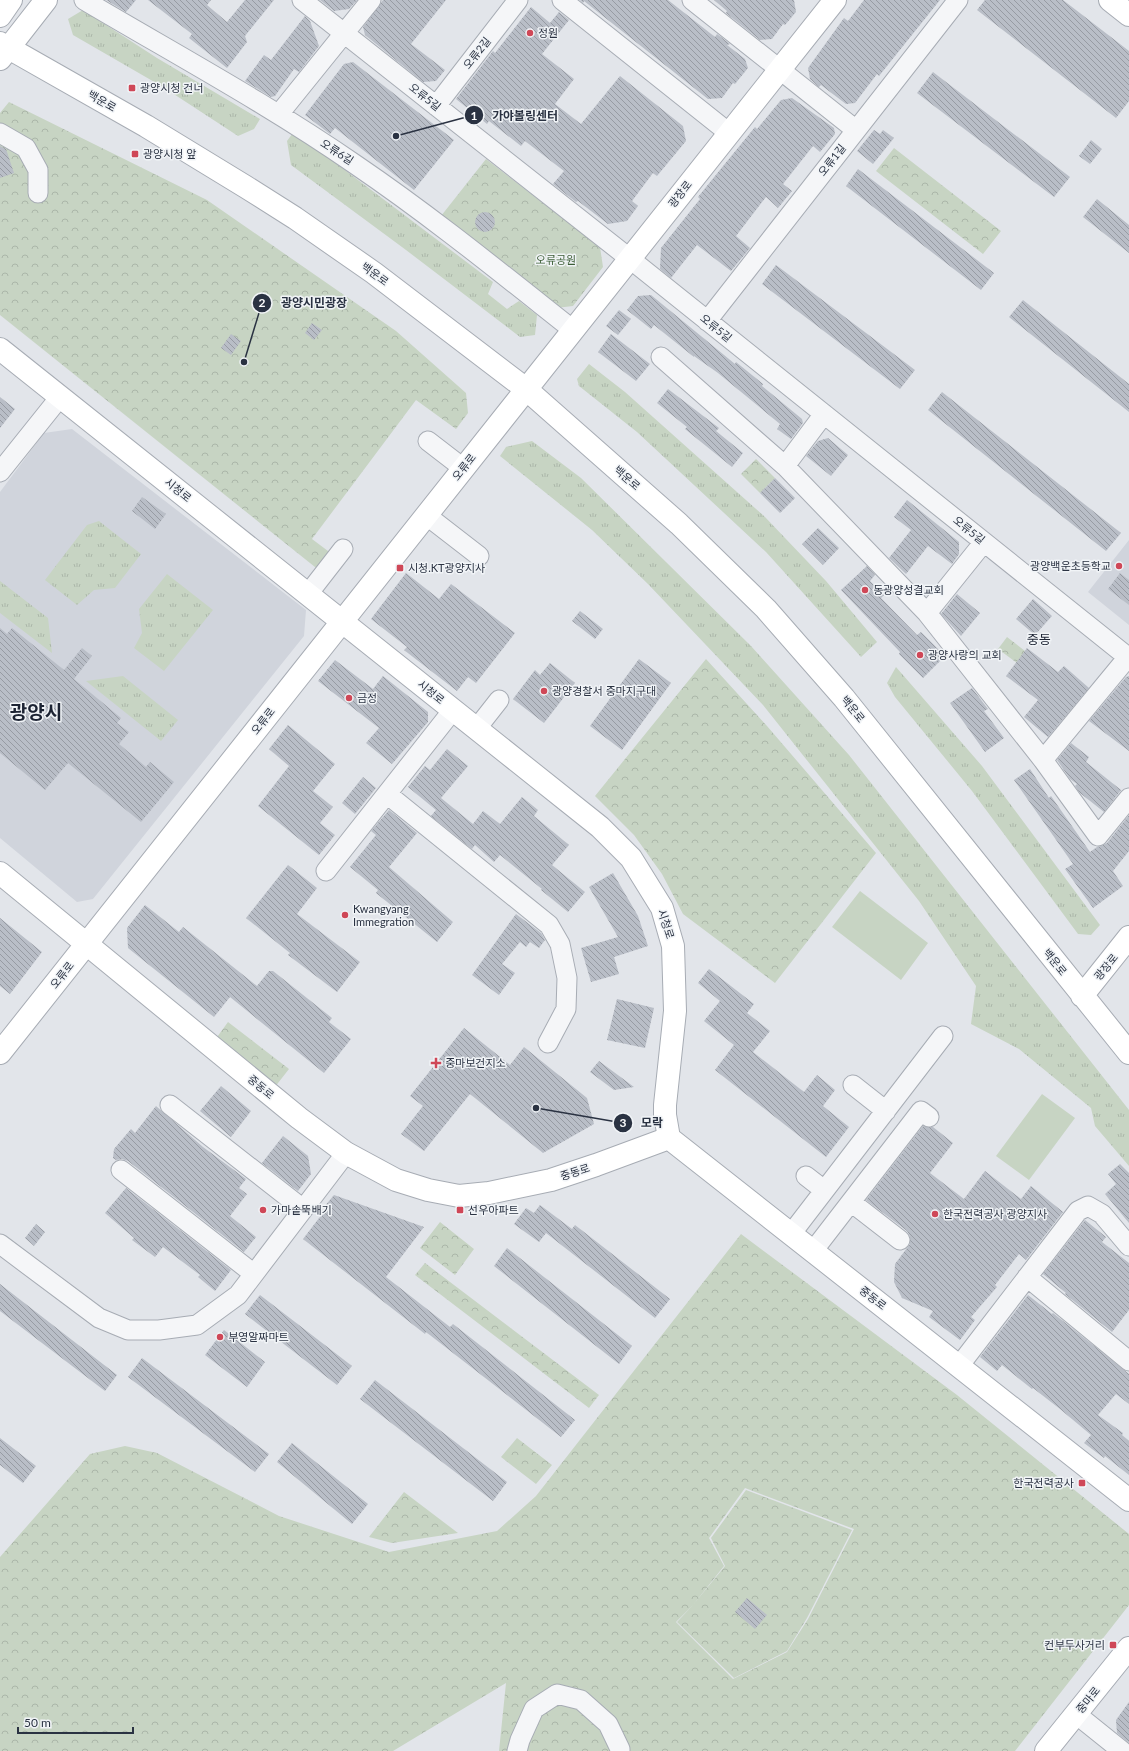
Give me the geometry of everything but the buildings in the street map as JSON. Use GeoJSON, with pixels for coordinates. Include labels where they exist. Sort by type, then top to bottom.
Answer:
{"type":"FeatureCollection","features":[{"type":"Feature","properties":{"kind":"street"},"geometry":{"type":"LineString","coordinates":[[0,16],[11,0]]}},
{"type":"Feature","properties":{"kind":"street"},"geometry":{"type":"LineString","coordinates":[[3,50],[46,0]]}},
{"type":"Feature","properties":{"kind":"street","name":"오류6길"},"geometry":{"type":"LineString","coordinates":[[84,0],[279,114],[356,165],[462,243],[572,330]]}},
{"type":"Feature","properties":{"kind":"street","name":"오류5길"},"geometry":{"type":"LineString","coordinates":[[302,0],[629,258],[1128,658]]}},
{"type":"Feature","properties":{"kind":"street"},"geometry":{"type":"LineString","coordinates":[[279,114],[371,0]]}},
{"type":"Feature","properties":{"kind":"street","name":"오류2길"},"geometry":{"type":"LineString","coordinates":[[436,106],[518,0]]}},
{"type":"Feature","properties":{"kind":"street"},"geometry":{"type":"LineString","coordinates":[[562,0],[730,133]]}},
{"type":"Feature","properties":{"kind":"street"},"geometry":{"type":"LineString","coordinates":[[692,0],[856,130]]}},
{"type":"Feature","properties":{"kind":"street","name":"오류1길"},"geometry":{"type":"LineString","coordinates":[[707,321],[958,0]]}},
{"type":"Feature","properties":{"kind":"street"},"geometry":{"type":"LineString","coordinates":[[1110,0],[1129,15]]}},
{"type":"Feature","properties":{"kind":"street","name":"광장로"},"geometry":{"type":"LineString","coordinates":[[526,389],[780,70],[829,2]]}},
{"type":"Feature","properties":{"kind":"street","name":"백운로"},"geometry":{"type":"LineString","coordinates":[[3,50],[146,126],[295,218],[374,272],[526,389],[679,524],[766,609],[844,698],[1129,1053]]}},
{"type":"Feature","properties":{"kind":"street"},"geometry":{"type":"LineString","coordinates":[[0,133],[26,148],[38,170],[38,193]]}},
{"type":"Feature","properties":{"kind":"street","name":"시청로"},"geometry":{"type":"LineString","coordinates":[[0,349],[600,827],[631,858],[662,908],[673,946],[675,1011],[665,1105],[665,1115],[669,1138]]}},
{"type":"Feature","properties":{"kind":"street"},"geometry":{"type":"LineString","coordinates":[[661,357],[785,466],[927,613],[1044,760],[1098,836],[1129,798]]}},
{"type":"Feature","properties":{"kind":"street","name":"오류로"},"geometry":{"type":"LineString","coordinates":[[0,1053],[526,389]]}},
{"type":"Feature","properties":{"kind":"street"},"geometry":{"type":"LineString","coordinates":[[0,472],[60,397]]}},
{"type":"Feature","properties":{"kind":"street"},"geometry":{"type":"LineString","coordinates":[[785,466],[824,414]]}},
{"type":"Feature","properties":{"kind":"street"},"geometry":{"type":"LineString","coordinates":[[428,441],[463,468]]}},
{"type":"Feature","properties":{"kind":"street"},"geometry":{"type":"LineString","coordinates":[[426,515],[479,556]]}},
{"type":"Feature","properties":{"kind":"street"},"geometry":{"type":"LineString","coordinates":[[927,613],[984,542]]}},
{"type":"Feature","properties":{"kind":"street"},"geometry":{"type":"LineString","coordinates":[[308,594],[343,549]]}},
{"type":"Feature","properties":{"kind":"street"},"geometry":{"type":"LineString","coordinates":[[1044,760],[1128,658]]}},
{"type":"Feature","properties":{"kind":"street"},"geometry":{"type":"LineString","coordinates":[[477,728],[499,700]]}},
{"type":"Feature","properties":{"kind":"street"},"geometry":{"type":"LineString","coordinates":[[326,871],[453,710]]}},
{"type":"Feature","properties":{"kind":"street"},"geometry":{"type":"LineString","coordinates":[[387,794],[549,925],[560,944],[568,978],[566,1008],[548,1043]]}},
{"type":"Feature","properties":{"kind":"street","name":"중동로"},"geometry":{"type":"LineString","coordinates":[[0,873],[299,1118],[346,1153],[396,1180],[428,1190],[459,1196],[489,1193],[551,1180],[669,1138],[1129,1500]]}},
{"type":"Feature","properties":{"kind":"street","name":"광장로"},"geometry":{"type":"LineString","coordinates":[[1082,996],[1129,937]]}},
{"type":"Feature","properties":{"kind":"street"},"geometry":{"type":"LineString","coordinates":[[791,1234],[944,1036]]}},
{"type":"Feature","properties":{"kind":"street"},"geometry":{"type":"LineString","coordinates":[[853,1085],[886,1111]]}},
{"type":"Feature","properties":{"kind":"street"},"geometry":{"type":"LineString","coordinates":[[170,1105],[303,1210]]}},
{"type":"Feature","properties":{"kind":"street"},"geometry":{"type":"LineString","coordinates":[[813,1251],[921,1111],[928,1117]]}},
{"type":"Feature","properties":{"kind":"street"},"geometry":{"type":"LineString","coordinates":[[0,1244],[99,1318],[128,1330],[159,1330],[197,1325],[238,1295],[346,1153]]}},
{"type":"Feature","properties":{"kind":"street"},"geometry":{"type":"LineString","coordinates":[[121,1170],[254,1274]]}},
{"type":"Feature","properties":{"kind":"street"},"geometry":{"type":"LineString","coordinates":[[806,1176],[824,1190]]}},
{"type":"Feature","properties":{"kind":"street"},"geometry":{"type":"LineString","coordinates":[[851,1202],[900,1240]]}},
{"type":"Feature","properties":{"kind":"street"},"geometry":{"type":"LineString","coordinates":[[959,1366],[1078,1211],[1088,1206],[1102,1214],[1129,1246]]}},
{"type":"Feature","properties":{"kind":"street"},"geometry":{"type":"LineString","coordinates":[[1027,1277],[1129,1361]]}},
{"type":"Feature","properties":{"kind":"street","name":"중마로"},"geometry":{"type":"LineString","coordinates":[[1046,1751],[1129,1648]]}},
{"type":"Feature","properties":{"kind":"street"},"geometry":{"type":"LineString","coordinates":[[517,1751],[520,1740],[534,1709],[557,1694],[581,1700],[608,1724],[620,1751]]}},
{"type":"Feature","properties":{"kind":"street"},"geometry":{"type":"LineString","coordinates":[[1076,1714],[1122,1751]]}},
{"type":"Feature","properties":{"kind":"shaded area"},"geometry":{"type":"Polygon","coordinates":[[[72,429],[306,610],[304,636],[93,899],[77,902],[0,838],[0,492],[44,433],[72,429]]]}},
{"type":"Feature","properties":{"kind":"shaded area","name":"광양백운초등학교"},"geometry":{"type":"Polygon","coordinates":[[[1129,540],[1129,625],[1088,592],[1129,540]]]}},
{"type":"Feature","properties":{"kind":"green space"},"geometry":{"type":"Polygon","coordinates":[[[83,10],[157,58],[260,119],[254,129],[238,136],[163,87],[73,35],[68,19],[83,10]]]}},
{"type":"Feature","properties":{"kind":"green space"},"geometry":{"type":"Polygon","coordinates":[[[9,102],[207,200],[396,331],[466,393],[468,413],[456,429],[416,400],[312,539],[332,554],[320,571],[0,315],[0,113],[9,102]]]}},
{"type":"Feature","properties":{"kind":"green space"},"geometry":{"type":"Polygon","coordinates":[[[295,130],[321,152],[493,282],[488,294],[507,309],[519,301],[537,315],[535,335],[520,337],[291,165],[287,141],[295,130]]]}},
{"type":"Feature","properties":{"kind":"green space"},"geometry":{"type":"Polygon","coordinates":[[[894,148],[1001,231],[983,254],[876,171],[894,148]]]}},
{"type":"Feature","properties":{"kind":"green space","name":"오류공원"},"geometry":{"type":"Polygon","coordinates":[[[486,159],[600,247],[603,267],[573,306],[556,308],[441,216],[486,159]]]}},
{"type":"Feature","properties":{"kind":"green space"},"geometry":{"type":"Polygon","coordinates":[[[589,364],[625,392],[765,517],[826,581],[877,642],[861,657],[766,552],[637,432],[579,386],[577,379],[589,364]]]}},
{"type":"Feature","properties":{"kind":"green space"},"geometry":{"type":"Polygon","coordinates":[[[532,441],[581,478],[751,646],[849,755],[1129,1110],[1129,1166],[1095,1126],[1091,1108],[1019,1049],[971,1024],[976,986],[919,901],[763,705],[648,584],[592,530],[500,456],[506,447],[532,441]]]}},
{"type":"Feature","properties":{"kind":"green space"},"geometry":{"type":"Polygon","coordinates":[[[756,459],[775,478],[760,493],[741,474],[756,459]]]}},
{"type":"Feature","properties":{"kind":"green space"},"geometry":{"type":"Polygon","coordinates":[[[99,521],[141,554],[115,588],[94,590],[77,605],[45,580],[87,525],[99,521]]]}},
{"type":"Feature","properties":{"kind":"green space"},"geometry":{"type":"Polygon","coordinates":[[[167,574],[213,610],[164,671],[134,648],[142,633],[139,609],[167,574]]]}},
{"type":"Feature","properties":{"kind":"green space"},"geometry":{"type":"Polygon","coordinates":[[[0,581],[48,618],[52,653],[0,613],[0,581]]]}},
{"type":"Feature","properties":{"kind":"green space"},"geometry":{"type":"Polygon","coordinates":[[[1007,637],[1025,651],[1017,663],[998,649],[1007,637]]]}},
{"type":"Feature","properties":{"kind":"green space"},"geometry":{"type":"Polygon","coordinates":[[[706,659],[767,726],[876,853],[775,983],[683,914],[662,874],[634,835],[595,796],[706,659]]]}},
{"type":"Feature","properties":{"kind":"green space"},"geometry":{"type":"Polygon","coordinates":[[[896,667],[982,766],[1100,925],[1091,935],[1078,934],[972,791],[895,697],[887,683],[896,667]]]}},
{"type":"Feature","properties":{"kind":"green space"},"geometry":{"type":"Polygon","coordinates":[[[123,676],[178,720],[161,741],[86,681],[123,676]]]}},
{"type":"Feature","properties":{"kind":"green space"},"geometry":{"type":"Polygon","coordinates":[[[860,891],[928,943],[901,980],[832,927],[860,891]]]}},
{"type":"Feature","properties":{"kind":"green space"},"geometry":{"type":"Polygon","coordinates":[[[228,1022],[289,1069],[271,1092],[212,1044],[228,1022]]]}},
{"type":"Feature","properties":{"kind":"green space"},"geometry":{"type":"Polygon","coordinates":[[[1042,1094],[1075,1118],[1029,1180],[996,1156],[1042,1094]]]}},
{"type":"Feature","properties":{"kind":"green space"},"geometry":{"type":"Polygon","coordinates":[[[440,1222],[474,1249],[455,1275],[420,1248],[440,1222]]]}},
{"type":"Feature","properties":{"kind":"green space"},"geometry":{"type":"Polygon","coordinates":[[[741,1234],[957,1395],[1129,1534],[1129,1605],[1015,1751],[499,1751],[506,1683],[393,1751],[0,1751],[0,1557],[90,1454],[125,1446],[157,1453],[279,1516],[389,1552],[497,1531],[536,1496],[741,1234]],[[745,1488],[709,1538],[724,1566],[693,1605],[676,1622],[733,1679],[787,1652],[808,1619],[854,1529],[745,1488]]]}},
{"type":"Feature","properties":{"kind":"green space"},"geometry":{"type":"Polygon","coordinates":[[[425,1263],[599,1395],[589,1408],[415,1275],[425,1263]]]}},
{"type":"Feature","properties":{"kind":"green space"},"geometry":{"type":"Polygon","coordinates":[[[517,1438],[552,1465],[536,1484],[501,1457],[517,1438]]]}},
{"type":"Feature","properties":{"kind":"green space"},"geometry":{"type":"Polygon","coordinates":[[[746,1490],[852,1530],[807,1618],[787,1651],[734,1678],[677,1622],[725,1566],[711,1538],[746,1490]]]}},
{"type":"Feature","properties":{"kind":"green space"},"geometry":{"type":"Polygon","coordinates":[[[404,1492],[458,1533],[392,1543],[369,1537],[404,1492]]]}},
{"type":"Feature","properties":{"kind":"place","name":"정원"},"geometry":{"type":"Point","coordinates":[530,33]}},
{"type":"Feature","properties":{"kind":"place","name":"광양시청 건너"},"geometry":{"type":"Point","coordinates":[132,88]}},
{"type":"Feature","properties":{"kind":"place","name":"가야볼링센터"},"geometry":{"type":"Point","coordinates":[396,136]}},
{"type":"Feature","properties":{"kind":"place","name":"광양시청 앞"},"geometry":{"type":"Point","coordinates":[135,154]}},
{"type":"Feature","properties":{"kind":"place","name":"광양시민광장"},"geometry":{"type":"Point","coordinates":[244,362]}},
{"type":"Feature","properties":{"kind":"place","name":"광양백운초등학교"},"geometry":{"type":"Point","coordinates":[1119,566]}},
{"type":"Feature","properties":{"kind":"place","name":"시청.KT광양지사"},"geometry":{"type":"Point","coordinates":[400,568]}},
{"type":"Feature","properties":{"kind":"place","name":"동광양성결교회"},"geometry":{"type":"Point","coordinates":[865,590]}},
{"type":"Feature","properties":{"kind":"place","name":"광양사랑의 교회"},"geometry":{"type":"Point","coordinates":[920,655]}},
{"type":"Feature","properties":{"kind":"place","name":"광양경찰서 중마지구대"},"geometry":{"type":"Point","coordinates":[544,691]}},
{"type":"Feature","properties":{"kind":"place","name":"금정"},"geometry":{"type":"Point","coordinates":[349,698]}},
{"type":"Feature","properties":{"kind":"place","name":"Kwangyang Immegration"},"geometry":{"type":"Point","coordinates":[345,915]}},
{"type":"Feature","properties":{"kind":"place","name":"중마보건지소"},"geometry":{"type":"Point","coordinates":[436,1063]}},
{"type":"Feature","properties":{"kind":"place","name":"모락"},"geometry":{"type":"Point","coordinates":[536,1108]}},
{"type":"Feature","properties":{"kind":"place","name":"가마솥뚝배기"},"geometry":{"type":"Point","coordinates":[263,1210]}},
{"type":"Feature","properties":{"kind":"place","name":"선우아파트"},"geometry":{"type":"Point","coordinates":[460,1210]}},
{"type":"Feature","properties":{"kind":"place","name":"한국전력공사 광양지사"},"geometry":{"type":"Point","coordinates":[935,1214]}},
{"type":"Feature","properties":{"kind":"place","name":"부영알짜마트"},"geometry":{"type":"Point","coordinates":[220,1337]}},
{"type":"Feature","properties":{"kind":"place","name":"한국전력공사"},"geometry":{"type":"Point","coordinates":[1082,1483]}},
{"type":"Feature","properties":{"kind":"place","name":"컨부두사거리"},"geometry":{"type":"Point","coordinates":[1113,1645]}},
{"type":"Feature","properties":{"kind":"district","name":"중동"},"geometry":{"type":"Point","coordinates":[1039,639]}},
{"type":"Feature","properties":{"kind":"district","name":"광양시"},"geometry":{"type":"Point","coordinates":[36,712]}}]}
